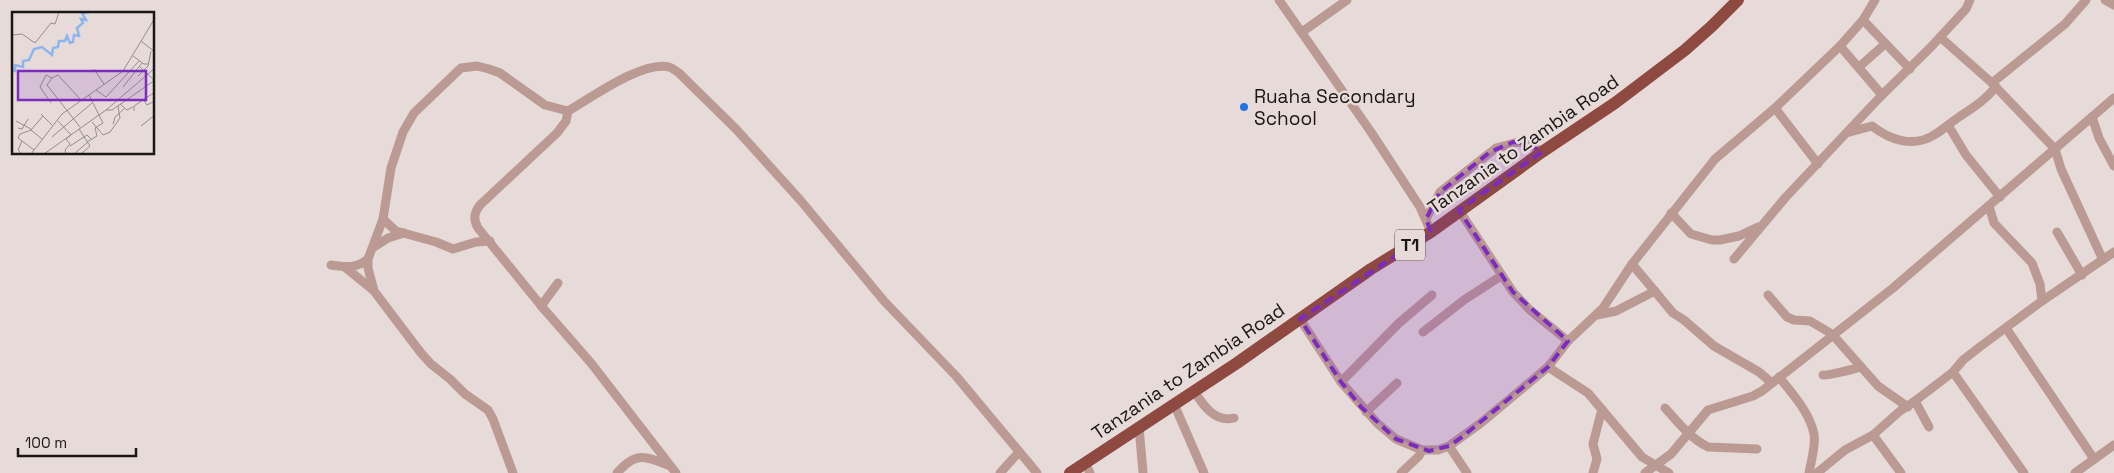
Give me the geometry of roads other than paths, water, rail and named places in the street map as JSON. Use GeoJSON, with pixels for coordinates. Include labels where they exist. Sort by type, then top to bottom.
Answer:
{"type":"FeatureCollection","features":[{"type":"Feature","properties":{"kind":"highway","name":"Tanzania to Zambia Road"},"geometry":{"type":"LineString","coordinates":[[1070,473],[1089,470],[1139,427],[1371,269],[1431,232],[1459,210],[1615,103],[1661,69],[1712,26],[1738,0]]}},
{"type":"Feature","properties":{"kind":"street"},"geometry":{"type":"LineString","coordinates":[[1279,0],[1372,132],[1426,219],[1431,232]]}},
{"type":"Feature","properties":{"kind":"street"},"geometry":{"type":"LineString","coordinates":[[1302,32],[1347,0]]}},
{"type":"Feature","properties":{"kind":"street"},"geometry":{"type":"LineString","coordinates":[[1300,319],[1341,382],[1366,412],[1396,439],[1422,450],[1438,450],[1448,446],[1481,423],[1548,367],[1568,341],[1597,315],[1632,264],[1715,159],[1775,108],[1840,46],[1863,20],[1875,0]]}},
{"type":"Feature","properties":{"kind":"street"},"geometry":{"type":"LineString","coordinates":[[1734,259],[1760,226],[1882,95],[1910,69],[1966,9],[1970,0]]}},
{"type":"Feature","properties":{"kind":"street"},"geometry":{"type":"LineString","coordinates":[[1849,132],[1872,126],[1888,138],[1916,141],[1930,138],[1981,104],[1994,85],[2065,24],[2086,0]]}},
{"type":"Feature","properties":{"kind":"street"},"geometry":{"type":"LineString","coordinates":[[2105,0],[2114,5]]}},
{"type":"Feature","properties":{"kind":"street"},"geometry":{"type":"LineString","coordinates":[[1863,20],[1910,69]]}},
{"type":"Feature","properties":{"kind":"street"},"geometry":{"type":"LineString","coordinates":[[1940,37],[1994,85],[2055,149],[2062,169],[2103,260]]}},
{"type":"Feature","properties":{"kind":"street"},"geometry":{"type":"LineString","coordinates":[[1859,67],[1884,44]]}},
{"type":"Feature","properties":{"kind":"street"},"geometry":{"type":"LineString","coordinates":[[1840,46],[1882,95]]}},
{"type":"Feature","properties":{"kind":"street"},"geometry":{"type":"LineString","coordinates":[[374,291],[368,268],[368,259],[383,219],[393,160],[410,118],[461,68],[477,66],[500,73],[545,105],[568,111],[615,83],[651,68],[671,67],[731,123],[801,201],[862,276],[956,376],[1038,473]]}},
{"type":"Feature","properties":{"kind":"street"},"geometry":{"type":"LineString","coordinates":[[1646,473],[1654,465],[1671,454],[1690,434],[1708,410],[1753,396],[1775,380],[1893,288],[2114,98]]}},
{"type":"Feature","properties":{"kind":"street"},"geometry":{"type":"LineString","coordinates":[[1775,108],[1818,164]]}},
{"type":"Feature","properties":{"kind":"street"},"geometry":{"type":"LineString","coordinates":[[568,111],[566,120],[556,133],[480,204],[475,212],[476,225],[541,306],[591,363],[673,470]]}},
{"type":"Feature","properties":{"kind":"street"},"geometry":{"type":"LineString","coordinates":[[2092,117],[2099,138],[2114,166]]}},
{"type":"Feature","properties":{"kind":"street"},"geometry":{"type":"LineString","coordinates":[[1948,125],[1966,154],[2000,197]]}},
{"type":"Feature","properties":{"kind":"street"},"geometry":{"type":"LineString","coordinates":[[1426,219],[1440,192],[1496,148],[1518,142],[1526,143],[1542,152]]}},
{"type":"Feature","properties":{"kind":"street"},"geometry":{"type":"LineString","coordinates":[[1989,206],[1994,223],[2032,263],[2040,284],[2042,301]]}},
{"type":"Feature","properties":{"kind":"street"},"geometry":{"type":"LineString","coordinates":[[1459,210],[1501,276],[1530,310],[1568,341]]}},
{"type":"Feature","properties":{"kind":"street"},"geometry":{"type":"LineString","coordinates":[[1671,213],[1691,234],[1712,240],[1739,236],[1760,226]]}},
{"type":"Feature","properties":{"kind":"street"},"geometry":{"type":"LineString","coordinates":[[383,219],[396,231],[436,242],[453,249],[476,242],[490,241]]}},
{"type":"Feature","properties":{"kind":"street"},"geometry":{"type":"LineString","coordinates":[[2056,232],[2082,275]]}},
{"type":"Feature","properties":{"kind":"street"},"geometry":{"type":"LineString","coordinates":[[373,247],[388,238],[404,233]]}},
{"type":"Feature","properties":{"kind":"street"},"geometry":{"type":"LineString","coordinates":[[1817,473],[1845,450],[1873,435],[1900,411],[1953,372],[1963,360],[2042,301],[2114,252]]}},
{"type":"Feature","properties":{"kind":"street"},"geometry":{"type":"LineString","coordinates":[[330,265],[346,268],[357,267],[368,259]]}},
{"type":"Feature","properties":{"kind":"street"},"geometry":{"type":"LineString","coordinates":[[1632,264],[1673,313],[1714,346],[1775,380],[1800,406],[1812,428],[1813,447],[1809,473]]}},
{"type":"Feature","properties":{"kind":"street"},"geometry":{"type":"LineString","coordinates":[[346,268],[374,291],[431,364],[488,410],[513,473]]}},
{"type":"Feature","properties":{"kind":"street"},"geometry":{"type":"LineString","coordinates":[[1423,332],[1464,300],[1501,276]]}},
{"type":"Feature","properties":{"kind":"street"},"geometry":{"type":"LineString","coordinates":[[541,306],[558,283]]}},
{"type":"Feature","properties":{"kind":"street"},"geometry":{"type":"LineString","coordinates":[[1597,315],[1616,310],[1655,291]]}},
{"type":"Feature","properties":{"kind":"street"},"geometry":{"type":"LineString","coordinates":[[1768,294],[1787,317],[1794,320],[1810,321],[1832,334],[1878,386],[1912,404],[1929,428]]}},
{"type":"Feature","properties":{"kind":"street"},"geometry":{"type":"LineString","coordinates":[[1341,382],[1399,323],[1432,295]]}},
{"type":"Feature","properties":{"kind":"street"},"geometry":{"type":"LineString","coordinates":[[2006,328],[2094,459]]}},
{"type":"Feature","properties":{"kind":"street"},"geometry":{"type":"LineString","coordinates":[[1823,375],[1831,375],[1838,371],[1860,366]]}},
{"type":"Feature","properties":{"kind":"street"},"geometry":{"type":"LineString","coordinates":[[1548,367],[1588,393],[1642,457],[1669,473]]}},
{"type":"Feature","properties":{"kind":"street"},"geometry":{"type":"LineString","coordinates":[[1953,372],[2024,473]]}},
{"type":"Feature","properties":{"kind":"street"},"geometry":{"type":"LineString","coordinates":[[1366,412],[1398,383]]}},
{"type":"Feature","properties":{"kind":"street"},"geometry":{"type":"LineString","coordinates":[[1194,391],[1205,407],[1218,418],[1234,418]]}},
{"type":"Feature","properties":{"kind":"street"},"geometry":{"type":"LineString","coordinates":[[1174,404],[1204,473]]}},
{"type":"Feature","properties":{"kind":"street"},"geometry":{"type":"LineString","coordinates":[[1665,408],[1690,434],[1708,447],[1757,449]]}},
{"type":"Feature","properties":{"kind":"street"},"geometry":{"type":"LineString","coordinates":[[1593,473],[1597,459],[1593,444],[1602,409]]}},
{"type":"Feature","properties":{"kind":"street"},"geometry":{"type":"LineString","coordinates":[[1139,427],[1143,472]]}},
{"type":"Feature","properties":{"kind":"street"},"geometry":{"type":"LineString","coordinates":[[1873,435],[1901,473]]}},
{"type":"Feature","properties":{"kind":"street"},"geometry":{"type":"LineString","coordinates":[[2078,472],[2114,445]]}},
{"type":"Feature","properties":{"kind":"street"},"geometry":{"type":"LineString","coordinates":[[1448,446],[1467,473]]}},
{"type":"Feature","properties":{"kind":"street"},"geometry":{"type":"LineString","coordinates":[[1401,473],[1419,456],[1422,450]]}},
{"type":"Feature","properties":{"kind":"street"},"geometry":{"type":"LineString","coordinates":[[1000,473],[1019,452]]}},
{"type":"Feature","properties":{"kind":"street"},"geometry":{"type":"LineString","coordinates":[[617,473],[630,460],[646,457],[673,470]]}},
{"type":"Feature","properties":{"kind":"place","name":"Ruaha Secondary School"},"geometry":{"type":"Point","coordinates":[1244,107]}}]}
